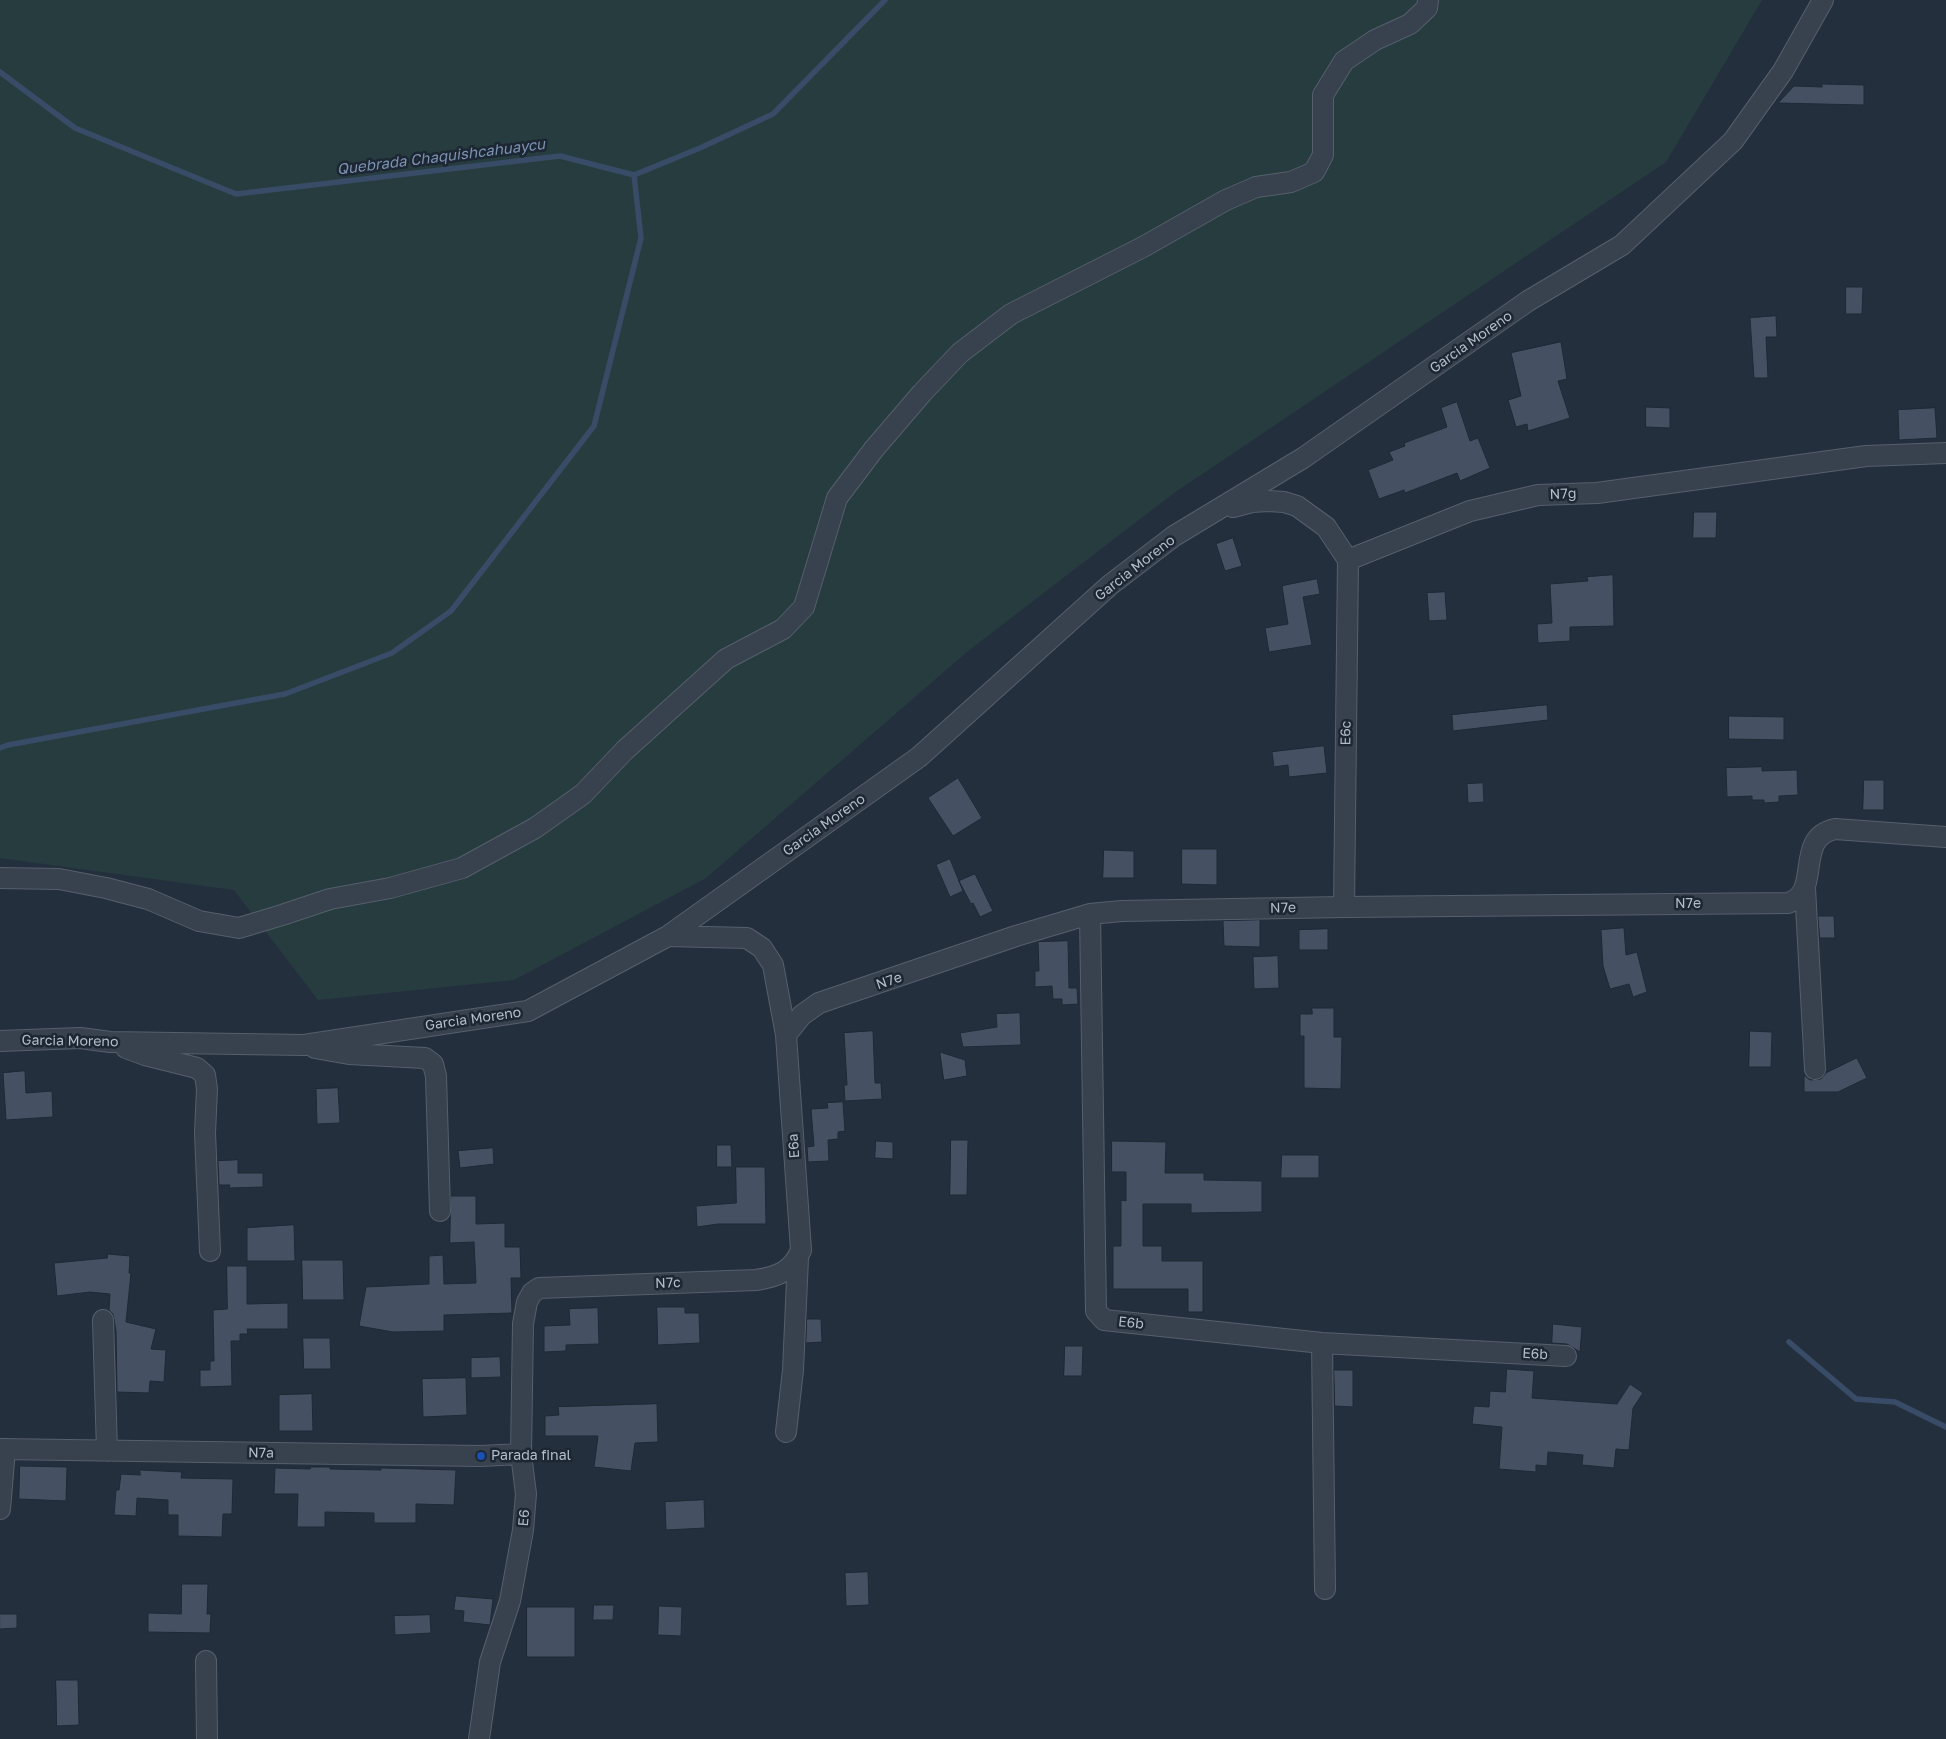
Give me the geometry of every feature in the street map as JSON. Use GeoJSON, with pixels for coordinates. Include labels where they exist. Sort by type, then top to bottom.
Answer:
{"type":"FeatureCollection","features":[{"type":"Feature","properties":{"kind":"street"},"geometry":{"type":"LineString","coordinates":[[0,878],[59,879],[106,888],[148,899],[199,920],[238,928],[330,899],[390,888],[462,868],[535,828],[583,794],[624,750],[726,659],[783,629],[804,607],[837,498],[874,449],[960,352],[1011,314],[1143,247],[1218,205],[1256,187],[1291,182],[1314,172],[1323,155],[1323,95],[1344,61],[1375,40],[1410,24],[1427,8],[1428,0]]}},
{"type":"Feature","properties":{"kind":"street","name":"Garcia Moreno"},"geometry":{"type":"LineString","coordinates":[[0,1041],[80,1038],[110,1042],[304,1044],[528,1011],[668,936],[919,758],[1110,585],[1174,536],[1303,458],[1528,301],[1622,245],[1732,141],[1783,71],[1823,0]]}},
{"type":"Feature","properties":{"kind":"street","name":"N7g"},"geometry":{"type":"LineString","coordinates":[[1348,560],[1470,511],[1538,495],[1597,493],[1866,456],[1946,453]]}},
{"type":"Feature","properties":{"kind":"street"},"geometry":{"type":"LineString","coordinates":[[1214,512],[1252,502],[1284,502],[1298,506],[1326,527],[1348,560]]}},
{"type":"Feature","properties":{"kind":"street","name":"E6c"},"geometry":{"type":"LineString","coordinates":[[1344,907],[1348,560]]}},
{"type":"Feature","properties":{"kind":"street"},"geometry":{"type":"LineString","coordinates":[[1815,1069],[1805,888],[1809,861],[1816,840],[1827,831],[1835,829],[1946,837]]}},
{"type":"Feature","properties":{"kind":"street","name":"N7e"},"geometry":{"type":"LineString","coordinates":[[786,1035],[802,1015],[819,1003],[1016,936],[1090,914],[1122,911],[1344,907],[1788,904],[1799,898],[1805,888]]}},
{"type":"Feature","properties":{"kind":"street","name":"E6b"},"geometry":{"type":"LineString","coordinates":[[1090,914],[1096,1311],[1104,1320],[1322,1343],[1566,1356]]}},
{"type":"Feature","properties":{"kind":"street"},"geometry":{"type":"LineString","coordinates":[[668,936],[747,938],[762,948],[772,965],[786,1035]]}},
{"type":"Feature","properties":{"kind":"street","name":"E6a"},"geometry":{"type":"LineString","coordinates":[[786,1035],[801,1250],[798,1258],[793,1361],[786,1432]]}},
{"type":"Feature","properties":{"kind":"street"},"geometry":{"type":"LineString","coordinates":[[110,1042],[145,1055],[197,1068],[205,1075],[207,1089],[205,1133],[210,1252]]}},
{"type":"Feature","properties":{"kind":"street"},"geometry":{"type":"LineString","coordinates":[[304,1044],[324,1050],[349,1054],[425,1058],[433,1064],[436,1076],[440,1211]]}},
{"type":"Feature","properties":{"kind":"street","name":"N7c"},"geometry":{"type":"LineString","coordinates":[[532,1293],[539,1288],[773,1278],[783,1273],[798,1258]]}},
{"type":"Feature","properties":{"kind":"street","name":"E6"},"geometry":{"type":"LineString","coordinates":[[479,1739],[490,1662],[510,1600],[523,1530],[526,1494],[521,1454],[523,1324],[527,1302],[532,1293]]}},
{"type":"Feature","properties":{"kind":"street"},"geometry":{"type":"LineString","coordinates":[[102,1320],[107,1451]]}},
{"type":"Feature","properties":{"kind":"street"},"geometry":{"type":"LineString","coordinates":[[1322,1343],[1325,1589]]}},
{"type":"Feature","properties":{"kind":"street"},"geometry":{"type":"LineString","coordinates":[[0,1509],[3,1449]]}},
{"type":"Feature","properties":{"kind":"street","name":"N7a"},"geometry":{"type":"LineString","coordinates":[[3,1449],[481,1456],[521,1454]]}},
{"type":"Feature","properties":{"kind":"street"},"geometry":{"type":"LineString","coordinates":[[206,1661],[207,1739]]}},
{"type":"Feature","properties":{"kind":"green space"},"geometry":{"type":"Polygon","coordinates":[[[0,0],[1762,0],[1666,162],[1174,493],[968,651],[706,878],[514,980],[318,1000],[234,890],[0,858],[0,0]]]}},
{"type":"Feature","properties":{"kind":"building"},"geometry":{"type":"Polygon","coordinates":[[[1822,84],[1864,85],[1864,105],[1778,103],[1794,86],[1822,87],[1822,84]]]}},
{"type":"Feature","properties":{"kind":"building"},"geometry":{"type":"Polygon","coordinates":[[[1846,287],[1863,287],[1862,314],[1846,314],[1846,287]]]}},
{"type":"Feature","properties":{"kind":"building"},"geometry":{"type":"Polygon","coordinates":[[[1776,316],[1777,337],[1766,337],[1768,378],[1754,378],[1750,318],[1776,316]]]}},
{"type":"Feature","properties":{"kind":"building"},"geometry":{"type":"Polygon","coordinates":[[[1561,342],[1567,379],[1558,381],[1570,418],[1528,431],[1527,424],[1516,427],[1508,400],[1521,396],[1511,353],[1561,342]]]}},
{"type":"Feature","properties":{"kind":"building"},"geometry":{"type":"Polygon","coordinates":[[[1457,402],[1470,441],[1478,438],[1490,468],[1460,481],[1457,473],[1405,493],[1404,490],[1379,499],[1368,470],[1393,460],[1389,452],[1405,446],[1404,443],[1447,427],[1441,408],[1457,402]]]}},
{"type":"Feature","properties":{"kind":"building"},"geometry":{"type":"Polygon","coordinates":[[[1646,407],[1670,408],[1670,428],[1646,427],[1646,407]]]}},
{"type":"Feature","properties":{"kind":"building"},"geometry":{"type":"Polygon","coordinates":[[[1935,408],[1937,438],[1899,440],[1898,410],[1935,408]]]}},
{"type":"Feature","properties":{"kind":"building"},"geometry":{"type":"Polygon","coordinates":[[[1694,512],[1717,512],[1716,538],[1693,538],[1694,512]]]}},
{"type":"Feature","properties":{"kind":"building"},"geometry":{"type":"Polygon","coordinates":[[[1233,538],[1242,566],[1225,571],[1216,544],[1233,538]]]}},
{"type":"Feature","properties":{"kind":"building"},"geometry":{"type":"Polygon","coordinates":[[[1613,575],[1614,626],[1570,627],[1570,641],[1538,643],[1537,624],[1552,623],[1550,584],[1588,581],[1587,577],[1613,575]]]}},
{"type":"Feature","properties":{"kind":"building"},"geometry":{"type":"Polygon","coordinates":[[[1317,579],[1320,594],[1303,597],[1312,645],[1269,652],[1265,628],[1288,624],[1282,586],[1317,579]]]}},
{"type":"Feature","properties":{"kind":"building"},"geometry":{"type":"Polygon","coordinates":[[[1445,592],[1447,620],[1429,621],[1427,593],[1445,592]]]}},
{"type":"Feature","properties":{"kind":"building"},"geometry":{"type":"Polygon","coordinates":[[[1547,705],[1548,720],[1453,731],[1452,715],[1547,705]]]}},
{"type":"Feature","properties":{"kind":"building"},"geometry":{"type":"Polygon","coordinates":[[[1729,716],[1784,717],[1784,740],[1729,739],[1729,716]]]}},
{"type":"Feature","properties":{"kind":"building"},"geometry":{"type":"Polygon","coordinates":[[[1324,746],[1327,773],[1289,777],[1288,765],[1274,767],[1272,752],[1324,746]]]}},
{"type":"Feature","properties":{"kind":"building"},"geometry":{"type":"Polygon","coordinates":[[[1762,767],[1762,771],[1797,770],[1798,795],[1779,796],[1779,802],[1764,803],[1764,800],[1752,800],[1752,796],[1727,797],[1726,768],[1762,767]]]}},
{"type":"Feature","properties":{"kind":"building"},"geometry":{"type":"Polygon","coordinates":[[[958,778],[982,818],[953,836],[928,798],[958,778]]]}},
{"type":"Feature","properties":{"kind":"building"},"geometry":{"type":"Polygon","coordinates":[[[1864,780],[1884,780],[1884,810],[1863,810],[1864,780]]]}},
{"type":"Feature","properties":{"kind":"building"},"geometry":{"type":"Polygon","coordinates":[[[1483,783],[1484,802],[1468,803],[1467,784],[1483,783]]]}},
{"type":"Feature","properties":{"kind":"building"},"geometry":{"type":"Polygon","coordinates":[[[1182,849],[1217,849],[1217,885],[1182,884],[1182,849]]]}},
{"type":"Feature","properties":{"kind":"building"},"geometry":{"type":"Polygon","coordinates":[[[1104,850],[1134,851],[1134,878],[1103,878],[1104,850]]]}},
{"type":"Feature","properties":{"kind":"building"},"geometry":{"type":"Polygon","coordinates":[[[950,859],[963,891],[950,897],[936,865],[950,859]]]}},
{"type":"Feature","properties":{"kind":"building"},"geometry":{"type":"Polygon","coordinates":[[[975,874],[993,911],[980,917],[959,881],[975,874]]]}},
{"type":"Feature","properties":{"kind":"building"},"geometry":{"type":"Polygon","coordinates":[[[1818,916],[1834,916],[1835,938],[1820,938],[1818,916]]]}},
{"type":"Feature","properties":{"kind":"building"},"geometry":{"type":"Polygon","coordinates":[[[1260,920],[1260,947],[1224,946],[1223,921],[1260,920]]]}},
{"type":"Feature","properties":{"kind":"building"},"geometry":{"type":"Polygon","coordinates":[[[1624,928],[1626,955],[1637,952],[1647,992],[1633,997],[1629,984],[1610,989],[1603,966],[1601,930],[1624,928]]]}},
{"type":"Feature","properties":{"kind":"building"},"geometry":{"type":"Polygon","coordinates":[[[1328,929],[1328,950],[1299,950],[1299,930],[1328,929]]]}},
{"type":"Feature","properties":{"kind":"building"},"geometry":{"type":"Polygon","coordinates":[[[1068,941],[1069,988],[1077,988],[1078,1004],[1062,1005],[1062,999],[1053,999],[1052,986],[1035,987],[1035,971],[1039,971],[1038,942],[1068,941]]]}},
{"type":"Feature","properties":{"kind":"building"},"geometry":{"type":"Polygon","coordinates":[[[1278,956],[1279,988],[1254,989],[1253,957],[1278,956]]]}},
{"type":"Feature","properties":{"kind":"building"},"geometry":{"type":"Polygon","coordinates":[[[1312,1008],[1334,1008],[1334,1037],[1342,1037],[1341,1089],[1304,1088],[1304,1036],[1300,1036],[1300,1014],[1312,1014],[1312,1008]]]}},
{"type":"Feature","properties":{"kind":"building"},"geometry":{"type":"Polygon","coordinates":[[[1020,1013],[1021,1045],[963,1047],[960,1033],[997,1027],[996,1014],[1020,1013]]]}},
{"type":"Feature","properties":{"kind":"building"},"geometry":{"type":"Polygon","coordinates":[[[873,1031],[875,1083],[881,1083],[882,1099],[845,1101],[844,1085],[847,1085],[844,1033],[873,1031]]]}},
{"type":"Feature","properties":{"kind":"building"},"geometry":{"type":"Polygon","coordinates":[[[1750,1031],[1772,1032],[1771,1067],[1749,1067],[1750,1031]]]}},
{"type":"Feature","properties":{"kind":"building"},"geometry":{"type":"Polygon","coordinates":[[[940,1052],[965,1060],[967,1076],[944,1080],[940,1052]]]}},
{"type":"Feature","properties":{"kind":"building"},"geometry":{"type":"Polygon","coordinates":[[[1857,1058],[1867,1078],[1838,1092],[1804,1092],[1804,1075],[1810,1080],[1821,1079],[1826,1073],[1857,1058]]]}},
{"type":"Feature","properties":{"kind":"building"},"geometry":{"type":"Polygon","coordinates":[[[25,1071],[26,1093],[52,1091],[53,1117],[6,1120],[3,1073],[25,1071]]]}},
{"type":"Feature","properties":{"kind":"building"},"geometry":{"type":"Polygon","coordinates":[[[338,1088],[340,1123],[317,1124],[316,1089],[338,1088]]]}},
{"type":"Feature","properties":{"kind":"building"},"geometry":{"type":"Polygon","coordinates":[[[843,1102],[845,1131],[838,1132],[838,1139],[828,1140],[829,1161],[808,1162],[807,1147],[814,1146],[811,1109],[828,1108],[827,1103],[843,1102]]]}},
{"type":"Feature","properties":{"kind":"building"},"geometry":{"type":"Polygon","coordinates":[[[951,1140],[968,1140],[967,1195],[950,1195],[951,1140]]]}},
{"type":"Feature","properties":{"kind":"building"},"geometry":{"type":"Polygon","coordinates":[[[876,1141],[893,1142],[893,1159],[875,1158],[876,1141]]]}},
{"type":"Feature","properties":{"kind":"building"},"geometry":{"type":"Polygon","coordinates":[[[1112,1141],[1166,1142],[1165,1173],[1204,1173],[1204,1180],[1262,1181],[1262,1212],[1191,1213],[1191,1204],[1143,1204],[1143,1246],[1162,1246],[1162,1261],[1203,1261],[1203,1312],[1188,1312],[1188,1289],[1113,1289],[1113,1246],[1121,1246],[1121,1200],[1126,1201],[1126,1172],[1112,1172],[1112,1141]]]}},
{"type":"Feature","properties":{"kind":"building"},"geometry":{"type":"Polygon","coordinates":[[[717,1145],[731,1145],[732,1167],[717,1167],[717,1145]]]}},
{"type":"Feature","properties":{"kind":"building"},"geometry":{"type":"Polygon","coordinates":[[[493,1148],[494,1164],[460,1168],[458,1151],[493,1148]]]}},
{"type":"Feature","properties":{"kind":"building"},"geometry":{"type":"Polygon","coordinates":[[[1282,1155],[1319,1155],[1319,1178],[1281,1178],[1282,1155]]]}},
{"type":"Feature","properties":{"kind":"building"},"geometry":{"type":"Polygon","coordinates":[[[238,1160],[238,1173],[263,1173],[263,1187],[229,1188],[230,1185],[219,1185],[218,1161],[238,1160]]]}},
{"type":"Feature","properties":{"kind":"building"},"geometry":{"type":"Polygon","coordinates":[[[736,1167],[765,1167],[766,1224],[718,1224],[697,1227],[696,1206],[736,1203],[736,1167]]]}},
{"type":"Feature","properties":{"kind":"building"},"geometry":{"type":"Polygon","coordinates":[[[451,1196],[476,1196],[476,1224],[505,1223],[505,1247],[520,1247],[521,1278],[511,1278],[512,1313],[444,1315],[444,1331],[393,1332],[359,1326],[366,1287],[429,1284],[429,1256],[443,1255],[444,1284],[476,1283],[474,1242],[450,1243],[451,1196]]]}},
{"type":"Feature","properties":{"kind":"building"},"geometry":{"type":"Polygon","coordinates":[[[294,1225],[295,1261],[247,1261],[247,1228],[294,1225]]]}},
{"type":"Feature","properties":{"kind":"building"},"geometry":{"type":"Polygon","coordinates":[[[108,1254],[130,1256],[129,1273],[131,1273],[126,1322],[156,1329],[151,1349],[166,1350],[164,1382],[150,1381],[149,1393],[117,1392],[116,1331],[113,1314],[109,1310],[110,1294],[90,1292],[57,1296],[54,1263],[107,1258],[108,1254]]]}},
{"type":"Feature","properties":{"kind":"building"},"geometry":{"type":"Polygon","coordinates":[[[302,1260],[343,1260],[344,1300],[303,1300],[302,1260]]]}},
{"type":"Feature","properties":{"kind":"building"},"geometry":{"type":"Polygon","coordinates":[[[227,1266],[247,1266],[247,1304],[288,1303],[288,1329],[247,1329],[248,1334],[240,1334],[240,1341],[231,1341],[232,1386],[200,1387],[200,1370],[210,1370],[210,1361],[214,1361],[213,1310],[227,1309],[227,1266]]]}},
{"type":"Feature","properties":{"kind":"building"},"geometry":{"type":"Polygon","coordinates":[[[657,1307],[685,1307],[685,1313],[699,1313],[700,1343],[658,1345],[657,1307]]]}},
{"type":"Feature","properties":{"kind":"building"},"geometry":{"type":"Polygon","coordinates":[[[598,1308],[599,1344],[566,1345],[566,1351],[544,1352],[544,1326],[570,1325],[569,1309],[598,1308]]]}},
{"type":"Feature","properties":{"kind":"building"},"geometry":{"type":"Polygon","coordinates":[[[807,1319],[821,1319],[822,1342],[806,1343],[807,1319]]]}},
{"type":"Feature","properties":{"kind":"building"},"geometry":{"type":"Polygon","coordinates":[[[1553,1324],[1582,1327],[1580,1352],[1567,1344],[1552,1343],[1553,1324]]]}},
{"type":"Feature","properties":{"kind":"building"},"geometry":{"type":"Polygon","coordinates":[[[303,1338],[330,1338],[331,1369],[304,1369],[303,1338]]]}},
{"type":"Feature","properties":{"kind":"building"},"geometry":{"type":"Polygon","coordinates":[[[1065,1346],[1083,1346],[1082,1376],[1064,1376],[1065,1346]]]}},
{"type":"Feature","properties":{"kind":"building"},"geometry":{"type":"Polygon","coordinates":[[[500,1357],[501,1377],[471,1378],[471,1358],[500,1357]]]}},
{"type":"Feature","properties":{"kind":"building"},"geometry":{"type":"Polygon","coordinates":[[[1507,1369],[1534,1371],[1532,1398],[1617,1404],[1630,1384],[1643,1393],[1633,1408],[1629,1450],[1616,1449],[1614,1468],[1582,1465],[1583,1455],[1548,1452],[1547,1466],[1536,1465],[1536,1472],[1499,1469],[1502,1427],[1472,1424],[1474,1406],[1489,1407],[1490,1391],[1505,1392],[1507,1369]]]}},
{"type":"Feature","properties":{"kind":"building"},"geometry":{"type":"Polygon","coordinates":[[[1334,1370],[1353,1370],[1353,1407],[1335,1406],[1334,1370]]]}},
{"type":"Feature","properties":{"kind":"building"},"geometry":{"type":"Polygon","coordinates":[[[466,1378],[467,1415],[423,1417],[422,1379],[466,1378]]]}},
{"type":"Feature","properties":{"kind":"building"},"geometry":{"type":"Polygon","coordinates":[[[312,1394],[313,1431],[279,1431],[279,1395],[312,1394]]]}},
{"type":"Feature","properties":{"kind":"building"},"geometry":{"type":"Polygon","coordinates":[[[657,1404],[658,1442],[635,1443],[631,1471],[594,1467],[598,1436],[545,1436],[545,1416],[559,1415],[558,1407],[657,1404]]]}},
{"type":"Feature","properties":{"kind":"building"},"geometry":{"type":"Polygon","coordinates":[[[20,1466],[67,1467],[66,1501],[19,1499],[20,1466]]]}},
{"type":"Feature","properties":{"kind":"building"},"geometry":{"type":"Polygon","coordinates":[[[310,1467],[330,1467],[330,1469],[456,1470],[454,1505],[416,1504],[416,1523],[374,1523],[374,1513],[325,1512],[325,1527],[297,1527],[298,1494],[274,1494],[275,1468],[310,1469],[310,1467]]]}},
{"type":"Feature","properties":{"kind":"building"},"geometry":{"type":"Polygon","coordinates":[[[140,1470],[182,1472],[181,1478],[233,1479],[232,1514],[223,1514],[222,1537],[178,1536],[178,1515],[168,1515],[168,1500],[137,1498],[136,1516],[114,1515],[116,1490],[119,1490],[121,1474],[140,1475],[140,1470]]]}},
{"type":"Feature","properties":{"kind":"building"},"geometry":{"type":"Polygon","coordinates":[[[704,1500],[705,1528],[666,1530],[665,1502],[704,1500]]]}},
{"type":"Feature","properties":{"kind":"building"},"geometry":{"type":"Polygon","coordinates":[[[868,1572],[869,1605],[846,1606],[845,1573],[868,1572]]]}},
{"type":"Feature","properties":{"kind":"building"},"geometry":{"type":"Polygon","coordinates":[[[182,1584],[208,1584],[207,1614],[211,1614],[210,1633],[148,1632],[148,1613],[181,1614],[182,1584]]]}},
{"type":"Feature","properties":{"kind":"building"},"geometry":{"type":"Polygon","coordinates":[[[456,1596],[493,1599],[490,1625],[463,1622],[464,1611],[454,1610],[456,1596]]]}},
{"type":"Feature","properties":{"kind":"building"},"geometry":{"type":"Polygon","coordinates":[[[594,1605],[614,1605],[613,1620],[593,1620],[594,1605]]]}},
{"type":"Feature","properties":{"kind":"building"},"geometry":{"type":"Polygon","coordinates":[[[659,1606],[682,1607],[681,1636],[658,1635],[659,1606]]]}},
{"type":"Feature","properties":{"kind":"building"},"geometry":{"type":"Polygon","coordinates":[[[527,1607],[575,1607],[575,1657],[527,1657],[527,1607]]]}},
{"type":"Feature","properties":{"kind":"building"},"geometry":{"type":"Polygon","coordinates":[[[0,1614],[17,1614],[17,1628],[0,1629],[0,1614]]]}},
{"type":"Feature","properties":{"kind":"building"},"geometry":{"type":"Polygon","coordinates":[[[430,1615],[431,1633],[395,1635],[394,1616],[430,1615]]]}},
{"type":"Feature","properties":{"kind":"building"},"geometry":{"type":"Polygon","coordinates":[[[56,1680],[78,1680],[79,1725],[57,1726],[56,1680]]]}},
{"type":"Feature","properties":{"kind":"waterway","name":"Quebrada Chaquishcahuaycu"},"geometry":{"type":"LineString","coordinates":[[0,72],[75,128],[236,194],[560,156],[634,175],[700,148],[773,114],[885,0]]}},
{"type":"Feature","properties":{"kind":"waterway"},"geometry":{"type":"LineString","coordinates":[[0,748],[285,694],[392,653],[451,611],[594,426],[641,238],[634,175]]}},
{"type":"Feature","properties":{"kind":"waterway"},"geometry":{"type":"LineString","coordinates":[[1789,1342],[1856,1399],[1895,1402],[1946,1427]]}},
{"type":"Feature","properties":{"kind":"place","name":"Parada final"},"geometry":{"type":"Point","coordinates":[481,1456]}}]}
